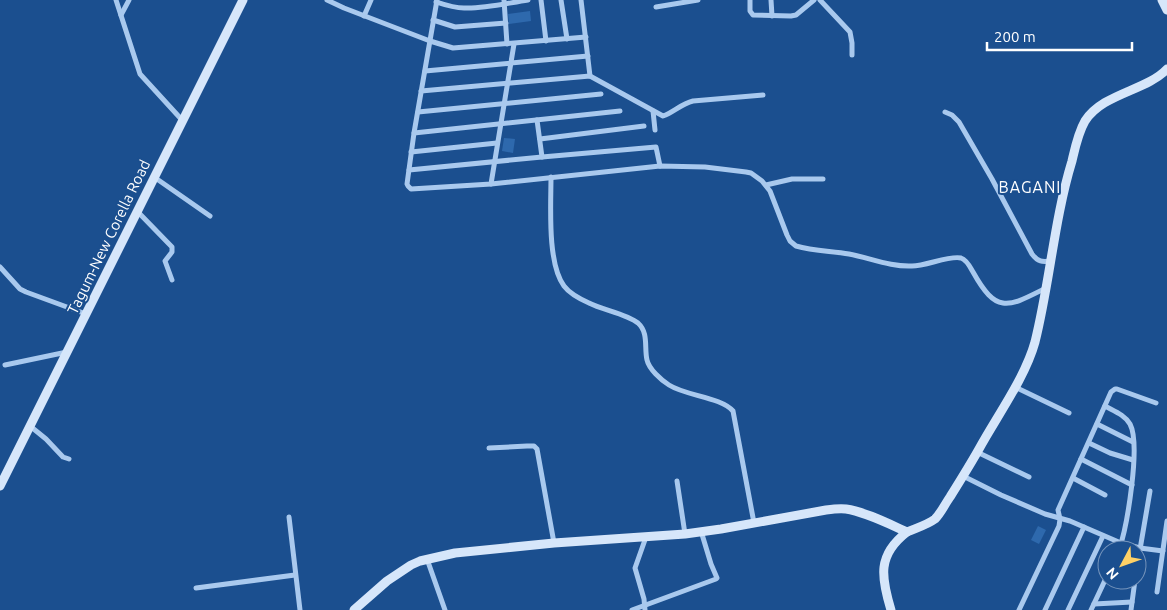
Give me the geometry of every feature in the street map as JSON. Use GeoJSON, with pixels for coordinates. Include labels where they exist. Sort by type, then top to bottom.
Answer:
{"type":"FeatureCollection","features":[{"type":"Feature","properties":{"kind":"street"},"geometry":{"type":"LineString","coordinates":[[116,0],[140,74],[182,120]]}},
{"type":"Feature","properties":{"kind":"street"},"geometry":{"type":"LineString","coordinates":[[121,16],[129,0]]}},
{"type":"Feature","properties":{"kind":"street","name":"Tagum-New Corella Road"},"geometry":{"type":"LineString","coordinates":[[0,486],[242,0]]}},
{"type":"Feature","properties":{"kind":"street"},"geometry":{"type":"LineString","coordinates":[[327,0],[430,41],[454,48],[586,37]]}},
{"type":"Feature","properties":{"kind":"street"},"geometry":{"type":"LineString","coordinates":[[364,16],[371,0]]}},
{"type":"Feature","properties":{"kind":"street"},"geometry":{"type":"LineString","coordinates":[[453,7],[455,0]]}},
{"type":"Feature","properties":{"kind":"street"},"geometry":{"type":"LineString","coordinates":[[476,7],[478,0]]}},
{"type":"Feature","properties":{"kind":"street"},"geometry":{"type":"LineString","coordinates":[[528,0],[466,8],[453,7],[436,1],[411,152],[408,184],[411,189],[491,184],[660,166],[738,170],[751,173],[766,185],[787,236],[793,245],[902,266],[921,266],[950,258],[960,258],[968,264],[985,291],[998,302],[1004,304],[1017,302],[1047,288]]}},
{"type":"Feature","properties":{"kind":"street"},"geometry":{"type":"LineString","coordinates":[[541,0],[546,41]]}},
{"type":"Feature","properties":{"kind":"street"},"geometry":{"type":"LineString","coordinates":[[561,0],[567,39]]}},
{"type":"Feature","properties":{"kind":"street"},"geometry":{"type":"LineString","coordinates":[[581,0],[590,76]]}},
{"type":"Feature","properties":{"kind":"street"},"geometry":{"type":"LineString","coordinates":[[656,7],[698,0]]}},
{"type":"Feature","properties":{"kind":"street"},"geometry":{"type":"LineString","coordinates":[[750,0],[750,11],[752,14],[772,16],[793,16],[814,0]]}},
{"type":"Feature","properties":{"kind":"street"},"geometry":{"type":"LineString","coordinates":[[771,0],[772,16]]}},
{"type":"Feature","properties":{"kind":"street"},"geometry":{"type":"LineString","coordinates":[[820,0],[850,32],[852,55]]}},
{"type":"Feature","properties":{"kind":"street"},"geometry":{"type":"LineString","coordinates":[[1162,0],[1167,10]]}},
{"type":"Feature","properties":{"kind":"street"},"geometry":{"type":"LineString","coordinates":[[504,2],[507,44]]}},
{"type":"Feature","properties":{"kind":"street"},"geometry":{"type":"LineString","coordinates":[[433,20],[455,27],[506,23]]}},
{"type":"Feature","properties":{"kind":"street"},"geometry":{"type":"LineString","coordinates":[[491,184],[514,44]]}},
{"type":"Feature","properties":{"kind":"street"},"geometry":{"type":"LineString","coordinates":[[425,71],[588,56]]}},
{"type":"Feature","properties":{"kind":"street"},"geometry":{"type":"LineString","coordinates":[[888,608],[884,561],[889,551],[898,539],[907,532],[928,523],[940,512],[963,476],[1028,362],[1047,288],[1058,218],[1068,174],[1079,135],[1085,122],[1092,113],[1106,102],[1155,78],[1167,69]]}},
{"type":"Feature","properties":{"kind":"street"},"geometry":{"type":"LineString","coordinates":[[421,91],[590,76],[662,116],[687,102],[763,95]]}},
{"type":"Feature","properties":{"kind":"street"},"geometry":{"type":"LineString","coordinates":[[418,112],[601,94]]}},
{"type":"Feature","properties":{"kind":"street"},"geometry":{"type":"LineString","coordinates":[[414,133],[620,111]]}},
{"type":"Feature","properties":{"kind":"street"},"geometry":{"type":"LineString","coordinates":[[653,111],[655,130]]}},
{"type":"Feature","properties":{"kind":"street"},"geometry":{"type":"LineString","coordinates":[[945,112],[952,115],[959,122],[1032,254],[1040,262],[1051,261]]}},
{"type":"Feature","properties":{"kind":"street"},"geometry":{"type":"LineString","coordinates":[[537,120],[542,157]]}},
{"type":"Feature","properties":{"kind":"street"},"geometry":{"type":"LineString","coordinates":[[540,139],[644,126]]}},
{"type":"Feature","properties":{"kind":"street"},"geometry":{"type":"LineString","coordinates":[[411,152],[497,142]]}},
{"type":"Feature","properties":{"kind":"street"},"geometry":{"type":"LineString","coordinates":[[409,170],[656,147],[660,166]]}},
{"type":"Feature","properties":{"kind":"street"},"geometry":{"type":"LineString","coordinates":[[154,176],[210,216]]}},
{"type":"Feature","properties":{"kind":"street"},"geometry":{"type":"LineString","coordinates":[[551,177],[554,258],[563,284],[568,291],[589,303],[630,318],[639,324],[643,329],[645,337],[646,359],[649,365],[670,386],[721,402],[729,406],[733,411],[754,523]]}},
{"type":"Feature","properties":{"kind":"street"},"geometry":{"type":"LineString","coordinates":[[766,185],[792,180],[823,179]]}},
{"type":"Feature","properties":{"kind":"street"},"geometry":{"type":"LineString","coordinates":[[137,210],[172,248],[172,252],[165,261],[172,280]]}},
{"type":"Feature","properties":{"kind":"street"},"geometry":{"type":"LineString","coordinates":[[0,268],[20,289],[86,314]]}},
{"type":"Feature","properties":{"kind":"street"},"geometry":{"type":"LineString","coordinates":[[5,365],[67,352]]}},
{"type":"Feature","properties":{"kind":"street"},"geometry":{"type":"LineString","coordinates":[[1015,387],[1069,413]]}},
{"type":"Feature","properties":{"kind":"street"},"geometry":{"type":"LineString","coordinates":[[1019,610],[1059,526],[1058,510],[1112,392],[1117,389],[1156,403]]}},
{"type":"Feature","properties":{"kind":"street"},"geometry":{"type":"LineString","coordinates":[[1106,406],[1126,419],[1131,426],[1133,442],[1132,484],[1122,540]]}},
{"type":"Feature","properties":{"kind":"street"},"geometry":{"type":"LineString","coordinates":[[1097,424],[1133,442]]}},
{"type":"Feature","properties":{"kind":"street"},"geometry":{"type":"LineString","coordinates":[[30,426],[46,439],[63,458],[69,460]]}},
{"type":"Feature","properties":{"kind":"street"},"geometry":{"type":"LineString","coordinates":[[1089,443],[1110,453],[1133,460]]}},
{"type":"Feature","properties":{"kind":"street"},"geometry":{"type":"LineString","coordinates":[[489,448],[534,446],[537,449],[554,543]]}},
{"type":"Feature","properties":{"kind":"street"},"geometry":{"type":"LineString","coordinates":[[977,452],[1029,477]]}},
{"type":"Feature","properties":{"kind":"street"},"geometry":{"type":"LineString","coordinates":[[1081,459],[1132,484]]}},
{"type":"Feature","properties":{"kind":"street"},"geometry":{"type":"LineString","coordinates":[[963,476],[1033,509],[1070,521],[1113,540]]}},
{"type":"Feature","properties":{"kind":"street"},"geometry":{"type":"LineString","coordinates":[[1073,478],[1105,495]]}},
{"type":"Feature","properties":{"kind":"street"},"geometry":{"type":"LineString","coordinates":[[677,481],[685,534]]}},
{"type":"Feature","properties":{"kind":"street"},"geometry":{"type":"LineString","coordinates":[[1141,540],[1150,491]]}},
{"type":"Feature","properties":{"kind":"street"},"geometry":{"type":"LineString","coordinates":[[354,610],[399,572],[411,565],[427,559],[463,552],[554,543],[685,534],[840,509],[869,516],[907,532]]}},
{"type":"Feature","properties":{"kind":"street"},"geometry":{"type":"LineString","coordinates":[[288,517],[300,610]]}},
{"type":"Feature","properties":{"kind":"street"},"geometry":{"type":"LineString","coordinates":[[1157,592],[1167,521]]}},
{"type":"Feature","properties":{"kind":"street"},"geometry":{"type":"LineString","coordinates":[[1045,610],[1084,527]]}},
{"type":"Feature","properties":{"kind":"street"},"geometry":{"type":"LineString","coordinates":[[632,610],[644,608],[717,578],[701,531]]}},
{"type":"Feature","properties":{"kind":"street"},"geometry":{"type":"LineString","coordinates":[[644,608],[644,599],[635,568],[646,536]]}},
{"type":"Feature","properties":{"kind":"street"},"geometry":{"type":"LineString","coordinates":[[1068,610],[1103,536]]}},
{"type":"Feature","properties":{"kind":"street"},"geometry":{"type":"LineString","coordinates":[[1147,549],[1163,551]]}},
{"type":"Feature","properties":{"kind":"street"},"geometry":{"type":"LineString","coordinates":[[427,559],[445,610]]}},
{"type":"Feature","properties":{"kind":"street"},"geometry":{"type":"LineString","coordinates":[[196,588],[295,575]]}},
{"type":"Feature","properties":{"kind":"street"},"geometry":{"type":"LineString","coordinates":[[1092,607],[1100,590]]}},
{"type":"Feature","properties":{"kind":"street"},"geometry":{"type":"LineString","coordinates":[[1131,610],[1134,590]]}},
{"type":"Feature","properties":{"kind":"street"},"geometry":{"type":"LineString","coordinates":[[1092,607],[1132,602]]}},
{"type":"Feature","properties":{"kind":"shaded area"},"geometry":{"type":"Polygon","coordinates":[[[530,11],[531,21],[509,24],[508,14],[530,11]]]}},
{"type":"Feature","properties":{"kind":"shaded area"},"geometry":{"type":"Polygon","coordinates":[[[504,138],[515,139],[513,153],[502,151],[504,138]]]}},
{"type":"Feature","properties":{"kind":"shaded area"},"geometry":{"type":"Polygon","coordinates":[[[1038,526],[1046,530],[1039,544],[1031,540],[1038,526]]]}},
{"type":"Feature","properties":{"kind":"district","name":"BAGANI"},"geometry":{"type":"Point","coordinates":[1030,187]}}]}
